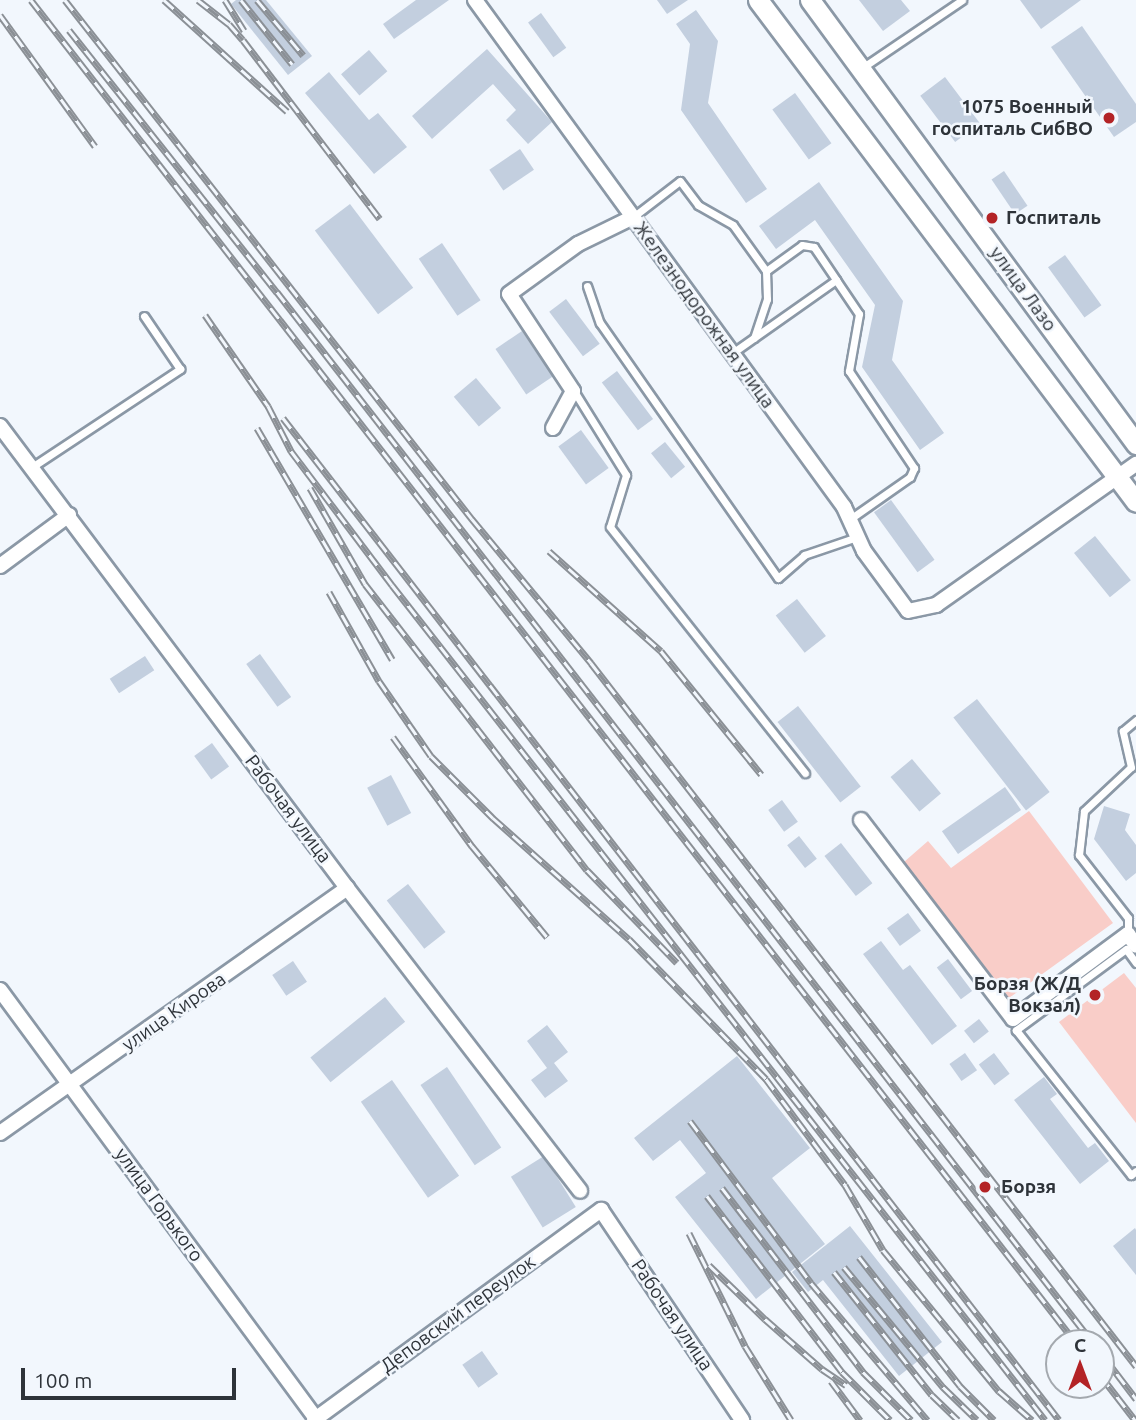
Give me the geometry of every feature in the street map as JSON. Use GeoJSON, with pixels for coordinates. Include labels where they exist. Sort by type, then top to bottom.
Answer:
{"type":"FeatureCollection","features":[{"type":"Feature","properties":{"kind":"street","name":"Железнодорожная улица"},"geometry":{"type":"LineString","coordinates":[[475,0],[844,507],[864,551],[908,611],[936,606],[1115,479]]}},
{"type":"Feature","properties":{"kind":"street"},"geometry":{"type":"LineString","coordinates":[[758,0],[1115,479],[1136,502]]}},
{"type":"Feature","properties":{"kind":"street","name":"улица Лазо"},"geometry":{"type":"LineString","coordinates":[[810,0],[1136,444]]}},
{"type":"Feature","properties":{"kind":"street"},"geometry":{"type":"LineString","coordinates":[[553,428],[573,391],[509,294],[578,244],[633,217]]}},
{"type":"Feature","properties":{"kind":"street","name":"Рабочая улица"},"geometry":{"type":"LineString","coordinates":[[0,426],[347,888],[580,1191]]}},
{"type":"Feature","properties":{"kind":"street"},"geometry":{"type":"LineString","coordinates":[[1115,479],[1136,464]]}},
{"type":"Feature","properties":{"kind":"street"},"geometry":{"type":"LineString","coordinates":[[0,566],[69,515]]}},
{"type":"Feature","properties":{"kind":"street"},"geometry":{"type":"LineString","coordinates":[[861,820],[1013,1019],[1130,943]]}},
{"type":"Feature","properties":{"kind":"street","name":"улица Кирова"},"geometry":{"type":"LineString","coordinates":[[0,1133],[347,888]]}},
{"type":"Feature","properties":{"kind":"street","name":"улица Горького"},"geometry":{"type":"LineString","coordinates":[[0,990],[315,1419]]}},
{"type":"Feature","properties":{"kind":"street","name":"Рабочая улица"},"geometry":{"type":"LineString","coordinates":[[601,1210],[742,1420]]}},
{"type":"Feature","properties":{"kind":"street","name":"Деповский переулок"},"geometry":{"type":"LineString","coordinates":[[315,1419],[601,1210]]}},
{"type":"Feature","properties":{"kind":"lane"},"geometry":{"type":"LineString","coordinates":[[861,68],[962,0]]}},
{"type":"Feature","properties":{"kind":"lane"},"geometry":{"type":"LineString","coordinates":[[633,217],[680,181],[698,205],[733,225],[766,271],[767,299],[753,338]]}},
{"type":"Feature","properties":{"kind":"lane"},"geometry":{"type":"LineString","coordinates":[[766,271],[806,244],[814,247],[859,314],[849,371],[914,468],[911,477],[850,520]]}},
{"type":"Feature","properties":{"kind":"lane"},"geometry":{"type":"LineString","coordinates":[[732,353],[836,280]]}},
{"type":"Feature","properties":{"kind":"lane"},"geometry":{"type":"LineString","coordinates":[[587,286],[600,323],[778,578],[804,555],[858,537]]}},
{"type":"Feature","properties":{"kind":"lane"},"geometry":{"type":"LineString","coordinates":[[32,467],[180,369],[144,316]]}},
{"type":"Feature","properties":{"kind":"lane"},"geometry":{"type":"LineString","coordinates":[[573,391],[626,475],[610,527],[805,773]]}},
{"type":"Feature","properties":{"kind":"lane"},"geometry":{"type":"LineString","coordinates":[[1136,720],[1123,731],[1131,767],[1084,811],[1079,855],[1128,918],[1130,943],[1136,962]]}},
{"type":"Feature","properties":{"kind":"lane"},"geometry":{"type":"LineString","coordinates":[[1130,943],[1016,1030],[1131,1175],[1136,1171]]}},
{"type":"Feature","properties":{"kind":"shaded area"},"geometry":{"type":"Polygon","coordinates":[[[1029,811],[1113,923],[1009,998],[904,862],[928,841],[951,868],[1029,811]]]}},
{"type":"Feature","properties":{"kind":"shaded area"},"geometry":{"type":"Polygon","coordinates":[[[1124,973],[1136,988],[1136,1123],[1059,1022],[1124,973]]]}},
{"type":"Feature","properties":{"kind":"building"},"geometry":{"type":"Polygon","coordinates":[[[236,0],[266,0],[312,56],[288,75],[231,4],[236,0]]]}},
{"type":"Feature","properties":{"kind":"building"},"geometry":{"type":"Polygon","coordinates":[[[416,0],[449,0],[394,39],[383,24],[416,0]]]}},
{"type":"Feature","properties":{"kind":"building"},"geometry":{"type":"Polygon","coordinates":[[[657,0],[688,0],[667,14],[657,0]]]}},
{"type":"Feature","properties":{"kind":"building"},"geometry":{"type":"Polygon","coordinates":[[[859,0],[901,0],[910,11],[883,31],[859,0]]]}},
{"type":"Feature","properties":{"kind":"building"},"geometry":{"type":"Polygon","coordinates":[[[1020,0],[1081,0],[1041,29],[1020,0]]]}},
{"type":"Feature","properties":{"kind":"building"},"geometry":{"type":"Polygon","coordinates":[[[696,10],[718,41],[708,103],[767,189],[746,203],[681,110],[690,44],[676,24],[696,10]]]}},
{"type":"Feature","properties":{"kind":"building"},"geometry":{"type":"Polygon","coordinates":[[[541,13],[566,48],[553,57],[528,22],[541,13]]]}},
{"type":"Feature","properties":{"kind":"building"},"geometry":{"type":"Polygon","coordinates":[[[1082,26],[1136,104],[1136,122],[1114,137],[1051,47],[1082,26]]]}},
{"type":"Feature","properties":{"kind":"building"},"geometry":{"type":"Polygon","coordinates":[[[487,49],[552,122],[528,144],[506,120],[516,110],[493,84],[432,139],[412,116],[487,49]]]}},
{"type":"Feature","properties":{"kind":"building"},"geometry":{"type":"Polygon","coordinates":[[[369,50],[387,71],[359,95],[341,74],[369,50]]]}},
{"type":"Feature","properties":{"kind":"building"},"geometry":{"type":"Polygon","coordinates":[[[329,72],[369,120],[378,113],[407,147],[374,174],[305,93],[329,72]]]}},
{"type":"Feature","properties":{"kind":"building"},"geometry":{"type":"Polygon","coordinates":[[[945,77],[980,123],[955,142],[920,96],[945,77]]]}},
{"type":"Feature","properties":{"kind":"building"},"geometry":{"type":"Polygon","coordinates":[[[795,93],[831,143],[809,160],[772,109],[795,93]]]}},
{"type":"Feature","properties":{"kind":"building"},"geometry":{"type":"Polygon","coordinates":[[[520,149],[534,170],[503,190],[489,170],[520,149]]]}},
{"type":"Feature","properties":{"kind":"building"},"geometry":{"type":"Polygon","coordinates":[[[1004,171],[1027,206],[1015,214],[992,179],[1004,171]]]}},
{"type":"Feature","properties":{"kind":"building"},"geometry":{"type":"Polygon","coordinates":[[[819,182],[903,301],[892,360],[944,433],[920,450],[862,367],[875,305],[815,220],[776,249],[759,226],[819,182]]]}},
{"type":"Feature","properties":{"kind":"building"},"geometry":{"type":"Polygon","coordinates":[[[350,204],[413,288],[378,314],[315,230],[350,204]]]}},
{"type":"Feature","properties":{"kind":"building"},"geometry":{"type":"Polygon","coordinates":[[[442,243],[481,300],[457,316],[419,259],[442,243]]]}},
{"type":"Feature","properties":{"kind":"building"},"geometry":{"type":"Polygon","coordinates":[[[1065,255],[1101,305],[1084,318],[1048,267],[1065,255]]]}},
{"type":"Feature","properties":{"kind":"building"},"geometry":{"type":"Polygon","coordinates":[[[566,299],[600,344],[583,356],[549,312],[566,299]]]}},
{"type":"Feature","properties":{"kind":"building"},"geometry":{"type":"Polygon","coordinates":[[[522,331],[553,377],[526,394],[495,349],[522,331]]]}},
{"type":"Feature","properties":{"kind":"building"},"geometry":{"type":"Polygon","coordinates":[[[617,371],[653,419],[638,430],[602,382],[617,371]]]}},
{"type":"Feature","properties":{"kind":"building"},"geometry":{"type":"Polygon","coordinates":[[[476,378],[501,408],[479,427],[454,397],[476,378]]]}},
{"type":"Feature","properties":{"kind":"building"},"geometry":{"type":"Polygon","coordinates":[[[581,430],[609,468],[586,484],[558,446],[581,430]]]}},
{"type":"Feature","properties":{"kind":"building"},"geometry":{"type":"Polygon","coordinates":[[[665,442],[685,467],[671,478],[651,453],[665,442]]]}},
{"type":"Feature","properties":{"kind":"building"},"geometry":{"type":"Polygon","coordinates":[[[891,500],[934,560],[918,572],[874,512],[891,500]]]}},
{"type":"Feature","properties":{"kind":"building"},"geometry":{"type":"Polygon","coordinates":[[[1095,536],[1131,580],[1110,597],[1074,553],[1095,536]]]}},
{"type":"Feature","properties":{"kind":"building"},"geometry":{"type":"Polygon","coordinates":[[[797,599],[826,636],[805,653],[776,616],[797,599]]]}},
{"type":"Feature","properties":{"kind":"building"},"geometry":{"type":"Polygon","coordinates":[[[260,654],[291,697],[277,707],[246,664],[260,654]]]}},
{"type":"Feature","properties":{"kind":"building"},"geometry":{"type":"Polygon","coordinates":[[[145,656],[154,670],[119,693],[110,679],[145,656]]]}},
{"type":"Feature","properties":{"kind":"building"},"geometry":{"type":"Polygon","coordinates":[[[977,699],[1050,792],[1026,810],[953,717],[977,699]]]}},
{"type":"Feature","properties":{"kind":"building"},"geometry":{"type":"Polygon","coordinates":[[[798,706],[861,786],[840,802],[778,722],[798,706]]]}},
{"type":"Feature","properties":{"kind":"building"},"geometry":{"type":"Polygon","coordinates":[[[212,743],[229,766],[211,779],[194,756],[212,743]]]}},
{"type":"Feature","properties":{"kind":"building"},"geometry":{"type":"Polygon","coordinates":[[[912,759],[941,793],[919,811],[891,777],[912,759]]]}},
{"type":"Feature","properties":{"kind":"building"},"geometry":{"type":"Polygon","coordinates":[[[391,775],[411,813],[387,826],[367,788],[391,775]]]}},
{"type":"Feature","properties":{"kind":"building"},"geometry":{"type":"Polygon","coordinates":[[[1005,787],[1021,810],[958,854],[942,831],[1005,787]]]}},
{"type":"Feature","properties":{"kind":"building"},"geometry":{"type":"Polygon","coordinates":[[[782,800],[798,822],[784,832],[768,810],[782,800]]]}},
{"type":"Feature","properties":{"kind":"building"},"geometry":{"type":"Polygon","coordinates":[[[1104,806],[1130,814],[1125,830],[1136,845],[1136,873],[1126,881],[1094,839],[1104,806]]]}},
{"type":"Feature","properties":{"kind":"building"},"geometry":{"type":"Polygon","coordinates":[[[799,836],[817,859],[805,868],[787,845],[799,836]]]}},
{"type":"Feature","properties":{"kind":"building"},"geometry":{"type":"Polygon","coordinates":[[[841,843],[872,883],[856,896],[824,856],[841,843]]]}},
{"type":"Feature","properties":{"kind":"building"},"geometry":{"type":"Polygon","coordinates":[[[408,884],[446,932],[424,949],[387,901],[408,884]]]}},
{"type":"Feature","properties":{"kind":"building"},"geometry":{"type":"Polygon","coordinates":[[[908,913],[921,931],[900,946],[887,928],[908,913]]]}},
{"type":"Feature","properties":{"kind":"building"},"geometry":{"type":"Polygon","coordinates":[[[881,941],[903,970],[910,965],[957,1026],[932,1045],[863,954],[881,941]]]}},
{"type":"Feature","properties":{"kind":"building"},"geometry":{"type":"Polygon","coordinates":[[[948,959],[972,991],[961,999],[937,967],[948,959]]]}},
{"type":"Feature","properties":{"kind":"building"},"geometry":{"type":"Polygon","coordinates":[[[293,961],[307,982],[286,996],[272,975],[293,961]]]}},
{"type":"Feature","properties":{"kind":"building"},"geometry":{"type":"Polygon","coordinates":[[[385,997],[405,1022],[331,1082],[310,1057],[385,997]]]}},
{"type":"Feature","properties":{"kind":"building"},"geometry":{"type":"Polygon","coordinates":[[[979,1019],[989,1032],[974,1043],[964,1031],[979,1019]]]}},
{"type":"Feature","properties":{"kind":"building"},"geometry":{"type":"Polygon","coordinates":[[[547,1025],[568,1052],[554,1063],[568,1081],[545,1098],[531,1080],[547,1068],[527,1041],[547,1025]]]}},
{"type":"Feature","properties":{"kind":"building"},"geometry":{"type":"Polygon","coordinates":[[[965,1053],[977,1070],[961,1081],[949,1064],[965,1053]]]}},
{"type":"Feature","properties":{"kind":"building"},"geometry":{"type":"Polygon","coordinates":[[[994,1053],[1010,1074],[994,1085],[979,1064],[994,1053]]]}},
{"type":"Feature","properties":{"kind":"building"},"geometry":{"type":"Polygon","coordinates":[[[737,1056],[810,1148],[772,1178],[825,1244],[756,1299],[675,1197],[706,1173],[680,1140],[653,1161],[634,1138],[737,1056]]]}},
{"type":"Feature","properties":{"kind":"building"},"geometry":{"type":"Polygon","coordinates":[[[447,1067],[501,1147],[475,1165],[420,1085],[447,1067]]]}},
{"type":"Feature","properties":{"kind":"building","name":"Борзя"},"geometry":{"type":"Polygon","coordinates":[[[1044,1077],[1057,1094],[1050,1099],[1088,1148],[1095,1143],[1109,1161],[1080,1184],[1014,1100],[1044,1077]]]}},
{"type":"Feature","properties":{"kind":"building"},"geometry":{"type":"Polygon","coordinates":[[[392,1080],[459,1176],[428,1198],[361,1102],[392,1080]]]}},
{"type":"Feature","properties":{"kind":"building"},"geometry":{"type":"Polygon","coordinates":[[[544,1156],[576,1207],[543,1228],[511,1177],[544,1156]]]}},
{"type":"Feature","properties":{"kind":"building"},"geometry":{"type":"Polygon","coordinates":[[[850,1226],[942,1342],[899,1376],[823,1280],[808,1292],[792,1272],[850,1226]]]}},
{"type":"Feature","properties":{"kind":"building"},"geometry":{"type":"Polygon","coordinates":[[[1135,1228],[1136,1230],[1136,1275],[1113,1246],[1135,1228]]]}},
{"type":"Feature","properties":{"kind":"building"},"geometry":{"type":"Polygon","coordinates":[[[482,1351],[498,1374],[478,1388],[462,1365],[482,1351]]]}},
{"type":"Feature","properties":{"kind":"railway"},"geometry":{"type":"LineString","coordinates":[[31,0],[1065,1329]]}},
{"type":"Feature","properties":{"kind":"railway"},"geometry":{"type":"LineString","coordinates":[[65,0],[472,519],[591,663],[1136,1366]]}},
{"type":"Feature","properties":{"kind":"railway"},"geometry":{"type":"LineString","coordinates":[[164,0],[287,111]]}},
{"type":"Feature","properties":{"kind":"railway"},"geometry":{"type":"LineString","coordinates":[[198,0],[229,24],[243,40],[380,219]]}},
{"type":"Feature","properties":{"kind":"railway"},"geometry":{"type":"LineString","coordinates":[[225,0],[244,31]]}},
{"type":"Feature","properties":{"kind":"railway"},"geometry":{"type":"LineString","coordinates":[[241,0],[292,64]]}},
{"type":"Feature","properties":{"kind":"railway"},"geometry":{"type":"LineString","coordinates":[[257,0],[303,55]]}},
{"type":"Feature","properties":{"kind":"railway"},"geometry":{"type":"LineString","coordinates":[[0,15],[95,146]]}},
{"type":"Feature","properties":{"kind":"railway"},"geometry":{"type":"LineString","coordinates":[[69,30],[277,292],[1082,1329]]}},
{"type":"Feature","properties":{"kind":"railway"},"geometry":{"type":"LineString","coordinates":[[205,315],[268,406],[291,451],[392,585],[1045,1420]]}},
{"type":"Feature","properties":{"kind":"railway"},"geometry":{"type":"LineString","coordinates":[[283,418],[1059,1420]]}},
{"type":"Feature","properties":{"kind":"railway"},"geometry":{"type":"LineString","coordinates":[[257,428],[392,659]]}},
{"type":"Feature","properties":{"kind":"railway"},"geometry":{"type":"LineString","coordinates":[[310,488],[365,584],[587,870],[677,963]]}},
{"type":"Feature","properties":{"kind":"railway"},"geometry":{"type":"LineString","coordinates":[[549,551],[661,651],[761,774]]}},
{"type":"Feature","properties":{"kind":"railway"},"geometry":{"type":"LineString","coordinates":[[329,592],[379,681],[431,756],[493,818],[629,939],[766,1079],[845,1185],[883,1250],[999,1391],[1032,1420]]}},
{"type":"Feature","properties":{"kind":"railway"},"geometry":{"type":"LineString","coordinates":[[393,737],[472,846],[547,937]]}},
{"type":"Feature","properties":{"kind":"railway"},"geometry":{"type":"LineString","coordinates":[[690,1121],[811,1283],[927,1420]]}},
{"type":"Feature","properties":{"kind":"railway"},"geometry":{"type":"LineString","coordinates":[[722,1188],[863,1372],[911,1420]]}},
{"type":"Feature","properties":{"kind":"railway"},"geometry":{"type":"LineString","coordinates":[[707,1196],[842,1372],[890,1420]]}},
{"type":"Feature","properties":{"kind":"railway"},"geometry":{"type":"LineString","coordinates":[[689,1233],[745,1346],[791,1420]]}},
{"type":"Feature","properties":{"kind":"railway"},"geometry":{"type":"LineString","coordinates":[[859,1257],[960,1386],[994,1420]]}},
{"type":"Feature","properties":{"kind":"railway"},"geometry":{"type":"LineString","coordinates":[[709,1265],[822,1369],[846,1385]]}},
{"type":"Feature","properties":{"kind":"railway"},"geometry":{"type":"LineString","coordinates":[[844,1267],[943,1387],[977,1420]]}},
{"type":"Feature","properties":{"kind":"railway"},"geometry":{"type":"LineString","coordinates":[[834,1272],[932,1395],[958,1420]]}},
{"type":"Feature","properties":{"kind":"railway"},"geometry":{"type":"LineString","coordinates":[[1115,1371],[1136,1399]]}},
{"type":"Feature","properties":{"kind":"railway"},"geometry":{"type":"LineString","coordinates":[[831,1381],[860,1420]]}},
{"type":"Feature","properties":{"kind":"railway"},"geometry":{"type":"LineString","coordinates":[[1115,1394],[1135,1420]]}},
{"type":"Feature","properties":{"kind":"place","name":"1075 Военный госпиталь СибВО"},"geometry":{"type":"Point","coordinates":[1109,118]}},
{"type":"Feature","properties":{"kind":"place","name":"Госпиталь"},"geometry":{"type":"Point","coordinates":[992,218]}},
{"type":"Feature","properties":{"kind":"place","name":"Борзя (Ж/Д Вокзал)"},"geometry":{"type":"Point","coordinates":[1095,995]}},
{"type":"Feature","properties":{"kind":"place","name":"Борзя"},"geometry":{"type":"Point","coordinates":[985,1187]}}]}
